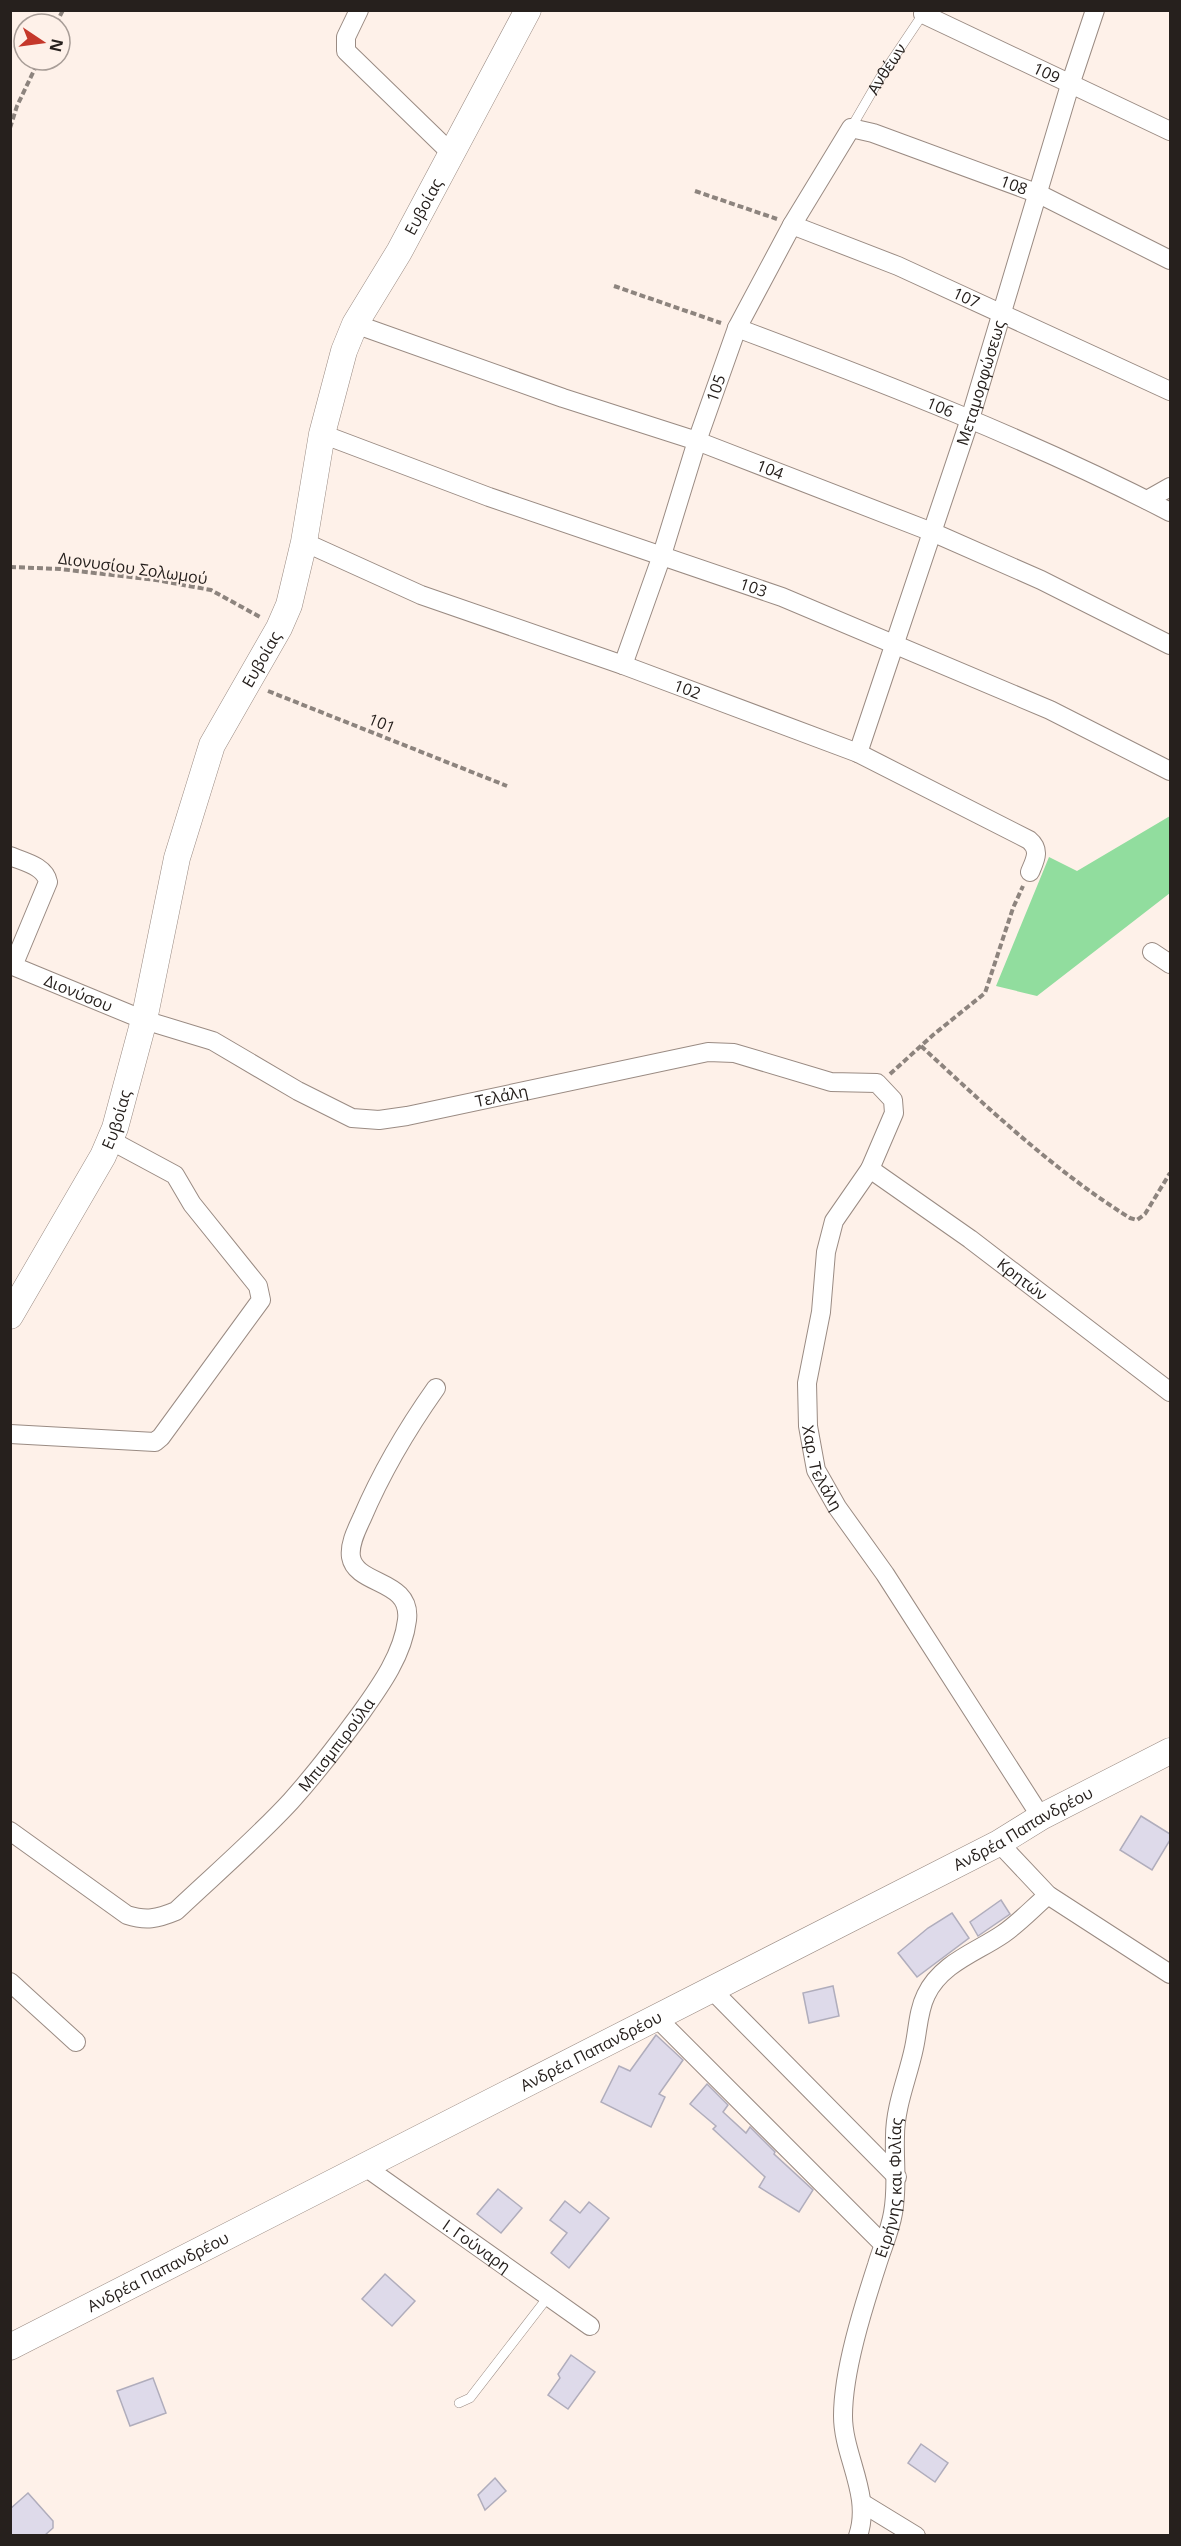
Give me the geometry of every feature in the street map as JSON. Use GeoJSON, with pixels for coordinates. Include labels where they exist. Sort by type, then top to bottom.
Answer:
{"type":"FeatureCollection","features":[{"type":"Feature","properties":{"kind":"street"},"geometry":{"type":"LineString","coordinates":[[359,10],[346,38],[346,51],[451,153]]}},
{"type":"Feature","properties":{"kind":"street","name":"Ευβοίας"},"geometry":{"type":"LineString","coordinates":[[10,1316],[110,1140],[144,1020],[177,858],[199,783],[212,745],[279,628],[289,605],[304,542],[322,434],[344,351],[355,324],[399,252],[528,10]]}},
{"type":"Feature","properties":{"kind":"street","name":"Μεταμορφώσεως"},"geometry":{"type":"LineString","coordinates":[[858,753],[1003,316],[1070,85],[1095,10]]}},
{"type":"Feature","properties":{"kind":"street","name":"109"},"geometry":{"type":"LineString","coordinates":[[923,12],[1070,85],[1170,131]]}},
{"type":"Feature","properties":{"kind":"street","name":"108"},"geometry":{"type":"LineString","coordinates":[[851,128],[873,133],[1039,194],[1170,260]]}},
{"type":"Feature","properties":{"kind":"street","name":"105"},"geometry":{"type":"LineString","coordinates":[[623,665],[737,328],[792,225],[851,128]]}},
{"type":"Feature","properties":{"kind":"street","name":"107"},"geometry":{"type":"LineString","coordinates":[[792,225],[898,266],[1170,391]]}},
{"type":"Feature","properties":{"kind":"street","name":"104"},"geometry":{"type":"LineString","coordinates":[[355,324],[562,398],[697,441],[932,532],[1041,580],[1170,645]]}},
{"type":"Feature","properties":{"kind":"street","name":"106"},"geometry":{"type":"LineString","coordinates":[[737,328],[970,419],[1170,512]]}},
{"type":"Feature","properties":{"kind":"street","name":"103"},"geometry":{"type":"LineString","coordinates":[[322,434],[661,558],[782,597],[1050,710],[1170,771]]}},
{"type":"Feature","properties":{"kind":"street"},"geometry":{"type":"LineString","coordinates":[[1147,500],[1170,487]]}},
{"type":"Feature","properties":{"kind":"street","name":"102"},"geometry":{"type":"LineString","coordinates":[[304,542],[422,595],[623,665],[858,753],[1029,840],[1033,843],[1037,854],[1030,872]]}},
{"type":"Feature","properties":{"kind":"street","name":"Διονύσου"},"geometry":{"type":"LineString","coordinates":[[10,856],[39,868],[47,876],[48,882],[13,966],[144,1020]]}},
{"type":"Feature","properties":{"kind":"street"},"geometry":{"type":"LineString","coordinates":[[1152,952],[1170,964]]}},
{"type":"Feature","properties":{"kind":"street","name":"Τελάλη"},"geometry":{"type":"LineString","coordinates":[[144,1020],[213,1041],[308,1096],[351,1118],[364,1120],[407,1116],[708,1052],[734,1053],[831,1082],[877,1083]]}},
{"type":"Feature","properties":{"kind":"street","name":"Χαρ. Τελάλη"},"geometry":{"type":"LineString","coordinates":[[877,1083],[891,1096],[895,1109],[870,1170],[834,1221],[826,1252],[821,1312],[807,1383],[808,1426],[816,1470],[837,1507],[885,1574],[1041,1817]]}},
{"type":"Feature","properties":{"kind":"street"},"geometry":{"type":"LineString","coordinates":[[10,1434],[155,1442],[161,1437],[261,1300],[258,1286],[192,1204],[174,1175],[110,1140]]}},
{"type":"Feature","properties":{"kind":"street","name":"Κρητών"},"geometry":{"type":"LineString","coordinates":[[870,1170],[970,1239],[1170,1392]]}},
{"type":"Feature","properties":{"kind":"street","name":"Μπισμπιρούλα"},"geometry":{"type":"LineString","coordinates":[[10,1832],[127,1915],[144,1920],[176,1911],[289,1803],[339,1743],[375,1694],[396,1658],[403,1639],[407,1607],[402,1596],[355,1566],[351,1557],[353,1539],[373,1492],[404,1434],[436,1388]]}},
{"type":"Feature","properties":{"kind":"street","name":"Ανδρέα Παπανδρέου"},"geometry":{"type":"LineString","coordinates":[[10,2347],[655,2016],[999,1843],[1041,1817],[1170,1751]]}},
{"type":"Feature","properties":{"kind":"street"},"geometry":{"type":"LineString","coordinates":[[999,1843],[1048,1895],[1170,1974]]}},
{"type":"Feature","properties":{"kind":"street","name":"Ειρήνης και Φιλίας"},"geometry":{"type":"LineString","coordinates":[[858,2535],[862,2503],[848,2449],[843,2416],[846,2388],[855,2345],[893,2216],[897,2177],[895,2136],[897,2113],[926,1995],[937,1978],[951,1965],[1004,1933],[1048,1895]]}},
{"type":"Feature","properties":{"kind":"street"},"geometry":{"type":"LineString","coordinates":[[10,1982],[76,2042]]}},
{"type":"Feature","properties":{"kind":"street"},"geometry":{"type":"LineString","coordinates":[[710,1988],[897,2177]]}},
{"type":"Feature","properties":{"kind":"street"},"geometry":{"type":"LineString","coordinates":[[655,2016],[883,2244]]}},
{"type":"Feature","properties":{"kind":"street","name":"Ι. Γούναρη"},"geometry":{"type":"LineString","coordinates":[[364,2166],[590,2326]]}},
{"type":"Feature","properties":{"kind":"street"},"geometry":{"type":"LineString","coordinates":[[862,2503],[916,2535]]}},
{"type":"Feature","properties":{"kind":"lane","name":"Ανθέων"},"geometry":{"type":"LineString","coordinates":[[851,128],[923,12]]}},
{"type":"Feature","properties":{"kind":"lane"},"geometry":{"type":"LineString","coordinates":[[459,2403],[470,2398],[548,2297]]}},
{"type":"Feature","properties":{"kind":"path"},"geometry":{"type":"LineString","coordinates":[[10,128],[17,106],[33,72]]}},
{"type":"Feature","properties":{"kind":"path"},"geometry":{"type":"LineString","coordinates":[[695,191],[792,225]]}},
{"type":"Feature","properties":{"kind":"path"},"geometry":{"type":"LineString","coordinates":[[614,286],[737,328]]}},
{"type":"Feature","properties":{"kind":"path","name":"Διονυσίου Σολωμού"},"geometry":{"type":"LineString","coordinates":[[10,567],[60,569],[156,580],[211,590],[279,628]]}},
{"type":"Feature","properties":{"kind":"path","name":"101"},"geometry":{"type":"LineString","coordinates":[[248,683],[507,786]]}},
{"type":"Feature","properties":{"kind":"path"},"geometry":{"type":"LineString","coordinates":[[877,1083],[985,993],[1013,908],[1030,872]]}},
{"type":"Feature","properties":{"kind":"path"},"geometry":{"type":"LineString","coordinates":[[921,1046],[1006,1124],[1113,1207],[1137,1220],[1145,1214],[1170,1173]]}},
{"type":"Feature","properties":{"kind":"green space"},"geometry":{"type":"Polygon","coordinates":[[[1170,816],[1170,893],[1037,996],[996,986],[1049,857],[1077,871],[1170,816]]]}},
{"type":"Feature","properties":{"kind":"building"},"geometry":{"type":"Polygon","coordinates":[[[1141,1816],[1170,1834],[1170,1840],[1152,1870],[1120,1850],[1141,1816]]]}},
{"type":"Feature","properties":{"kind":"building"},"geometry":{"type":"Polygon","coordinates":[[[1001,1900],[1010,1914],[978,1936],[970,1922],[1001,1900]]]}},
{"type":"Feature","properties":{"kind":"building"},"geometry":{"type":"Polygon","coordinates":[[[952,1913],[969,1938],[917,1977],[898,1953],[928,1928],[952,1913]]]}},
{"type":"Feature","properties":{"kind":"building"},"geometry":{"type":"Polygon","coordinates":[[[833,1986],[839,2016],[809,2023],[803,1993],[833,1986]]]}},
{"type":"Feature","properties":{"kind":"building"},"geometry":{"type":"Polygon","coordinates":[[[656,2035],[683,2060],[659,2094],[665,2097],[651,2127],[601,2102],[619,2066],[630,2071],[656,2035]]]}},
{"type":"Feature","properties":{"kind":"building"},"geometry":{"type":"Polygon","coordinates":[[[707,2084],[728,2105],[723,2112],[746,2133],[750,2127],[775,2152],[774,2154],[813,2190],[799,2212],[759,2187],[765,2177],[713,2129],[716,2126],[690,2104],[707,2084]]]}},
{"type":"Feature","properties":{"kind":"building"},"geometry":{"type":"Polygon","coordinates":[[[498,2189],[522,2208],[501,2233],[477,2214],[498,2189]]]}},
{"type":"Feature","properties":{"kind":"building"},"geometry":{"type":"Polygon","coordinates":[[[565,2201],[580,2213],[589,2202],[609,2218],[569,2268],[551,2253],[567,2233],[550,2220],[565,2201]]]}},
{"type":"Feature","properties":{"kind":"building"},"geometry":{"type":"Polygon","coordinates":[[[385,2274],[415,2301],[392,2326],[362,2299],[385,2274]]]}},
{"type":"Feature","properties":{"kind":"building"},"geometry":{"type":"Polygon","coordinates":[[[571,2355],[595,2372],[568,2409],[548,2395],[560,2378],[558,2374],[571,2355]]]}},
{"type":"Feature","properties":{"kind":"building"},"geometry":{"type":"Polygon","coordinates":[[[153,2378],[166,2413],[130,2426],[117,2391],[153,2378]]]}},
{"type":"Feature","properties":{"kind":"building"},"geometry":{"type":"Polygon","coordinates":[[[921,2444],[948,2463],[935,2482],[908,2463],[921,2444]]]}},
{"type":"Feature","properties":{"kind":"building"},"geometry":{"type":"Polygon","coordinates":[[[495,2478],[506,2491],[485,2510],[478,2495],[495,2478]]]}},
{"type":"Feature","properties":{"kind":"building"},"geometry":{"type":"Polygon","coordinates":[[[28,2493],[53,2521],[53,2528],[45,2535],[10,2535],[10,2509],[28,2493]]]}}]}
